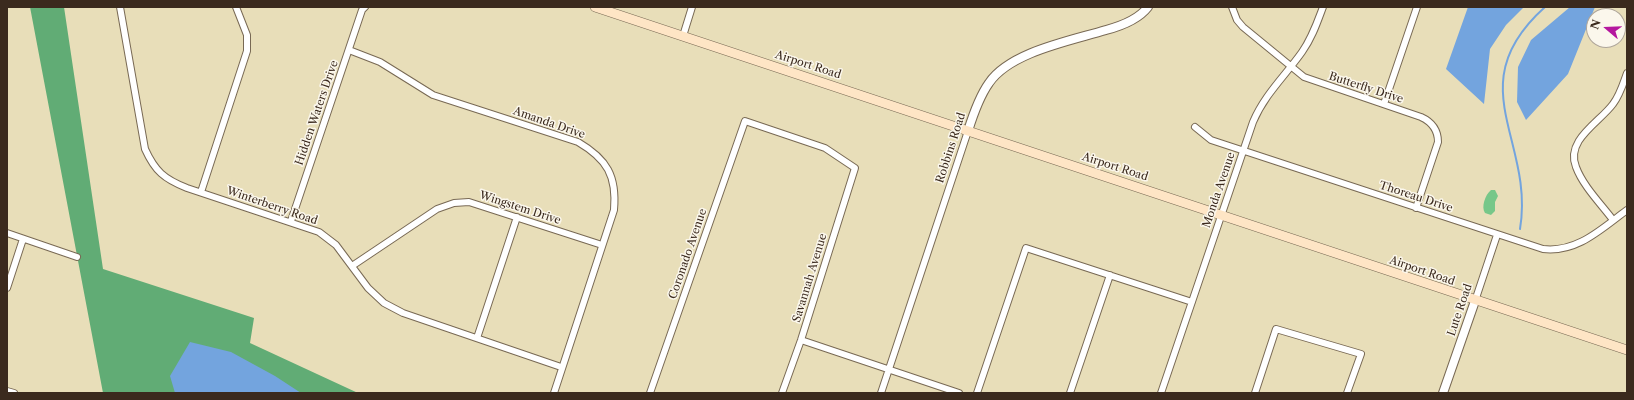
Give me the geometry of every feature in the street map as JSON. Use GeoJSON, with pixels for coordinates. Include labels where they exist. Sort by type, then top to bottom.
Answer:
{"type":"FeatureCollection","features":[{"type":"Feature","properties":{"kind":"main road","name":"Airport Road"},"geometry":{"type":"LineString","coordinates":[[595,7],[1221,215],[1474,301],[1627,350]]}},
{"type":"Feature","properties":{"kind":"street","name":"Winterberry Road"},"geometry":{"type":"LineString","coordinates":[[120,7],[144,149],[160,173],[173,182],[319,232],[336,245],[368,288],[384,303],[403,313],[561,367]]}},
{"type":"Feature","properties":{"kind":"street"},"geometry":{"type":"LineString","coordinates":[[201,192],[247,51],[247,35],[236,7]]}},
{"type":"Feature","properties":{"kind":"street"},"geometry":{"type":"LineString","coordinates":[[683,36],[692,7]]}},
{"type":"Feature","properties":{"kind":"street","name":"Robbins Road"},"geometry":{"type":"LineString","coordinates":[[881,393],[975,109],[989,83],[1003,68],[1020,57],[1125,24],[1148,7]]}},
{"type":"Feature","properties":{"kind":"street","name":"Butterfly Drive"},"geometry":{"type":"LineString","coordinates":[[1232,7],[1237,20],[1243,27],[1290,67],[1303,76],[1316,82],[1425,119],[1432,124],[1437,133],[1437,147],[1416,208]]}},
{"type":"Feature","properties":{"kind":"street","name":"Monda Avenue"},"geometry":{"type":"LineString","coordinates":[[1161,393],[1251,126],[1260,106],[1310,39],[1323,7]]}},
{"type":"Feature","properties":{"kind":"street"},"geometry":{"type":"LineString","coordinates":[[1384,104],[1417,7]]}},
{"type":"Feature","properties":{"kind":"street","name":"Hidden Waters Drive"},"geometry":{"type":"LineString","coordinates":[[291,222],[363,8]]}},
{"type":"Feature","properties":{"kind":"street","name":"Amanda Drive"},"geometry":{"type":"LineString","coordinates":[[349,50],[380,62],[433,95],[578,142],[594,151],[605,163],[612,177],[616,192],[614,210],[561,367],[554,393]]}},
{"type":"Feature","properties":{"kind":"street"},"geometry":{"type":"LineString","coordinates":[[1613,220],[1577,170],[1574,162],[1574,152],[1581,137],[1616,100],[1627,74]]}},
{"type":"Feature","properties":{"kind":"street","name":"Savannah Avenue"},"geometry":{"type":"LineString","coordinates":[[745,121],[825,148],[855,168],[801,340],[782,393]]}},
{"type":"Feature","properties":{"kind":"street","name":"Coronado Avenue"},"geometry":{"type":"LineString","coordinates":[[650,393],[745,121]]}},
{"type":"Feature","properties":{"kind":"street","name":"Thoreau Drive"},"geometry":{"type":"LineString","coordinates":[[1194,127],[1209,139],[1243,151],[1538,248],[1559,250],[1580,244],[1627,210]]}},
{"type":"Feature","properties":{"kind":"street","name":"Wingstem Drive"},"geometry":{"type":"LineString","coordinates":[[352,266],[437,209],[454,203],[469,202],[602,245]]}},
{"type":"Feature","properties":{"kind":"street"},"geometry":{"type":"LineString","coordinates":[[477,338],[517,217]]}},
{"type":"Feature","properties":{"kind":"street"},"geometry":{"type":"LineString","coordinates":[[7,233],[77,257]]}},
{"type":"Feature","properties":{"kind":"street","name":"Lute Road"},"geometry":{"type":"LineString","coordinates":[[1443,393],[1497,235]]}},
{"type":"Feature","properties":{"kind":"street"},"geometry":{"type":"LineString","coordinates":[[7,288],[23,239]]}},
{"type":"Feature","properties":{"kind":"street"},"geometry":{"type":"LineString","coordinates":[[977,393],[1026,248],[1192,302]]}},
{"type":"Feature","properties":{"kind":"street"},"geometry":{"type":"LineString","coordinates":[[1070,393],[1110,275]]}},
{"type":"Feature","properties":{"kind":"street"},"geometry":{"type":"LineString","coordinates":[[1255,393],[1276,329],[1361,354],[1347,393]]}},
{"type":"Feature","properties":{"kind":"street"},"geometry":{"type":"LineString","coordinates":[[801,340],[889,371],[959,393]]}},
{"type":"Feature","properties":{"kind":"street"},"geometry":{"type":"LineString","coordinates":[[7,391],[14,393]]}},
{"type":"Feature","properties":{"kind":"green space"},"geometry":{"type":"Polygon","coordinates":[[[30,7],[64,7],[103,269],[254,318],[250,343],[358,393],[103,393],[30,7]]]}},
{"type":"Feature","properties":{"kind":"green space"},"geometry":{"type":"Polygon","coordinates":[[[1491,190],[1495,190],[1498,196],[1495,202],[1495,211],[1491,215],[1485,213],[1483,208],[1485,198],[1491,190]]]}},
{"type":"Feature","properties":{"kind":"water"},"geometry":{"type":"Polygon","coordinates":[[[1468,7],[1524,7],[1506,25],[1490,49],[1484,104],[1446,69],[1468,7]]]}},
{"type":"Feature","properties":{"kind":"water"},"geometry":{"type":"Polygon","coordinates":[[[1570,7],[1595,7],[1586,8],[1586,29],[1568,74],[1526,120],[1517,102],[1518,67],[1531,40],[1570,7]]]}},
{"type":"Feature","properties":{"kind":"water"},"geometry":{"type":"Polygon","coordinates":[[[190,342],[231,352],[275,376],[301,393],[175,393],[170,376],[190,342]]]}},
{"type":"Feature","properties":{"kind":"waterway"},"geometry":{"type":"LineString","coordinates":[[1520,229],[1522,197],[1518,168],[1506,114],[1503,88],[1506,62],[1520,35],[1545,7]]}}]}
